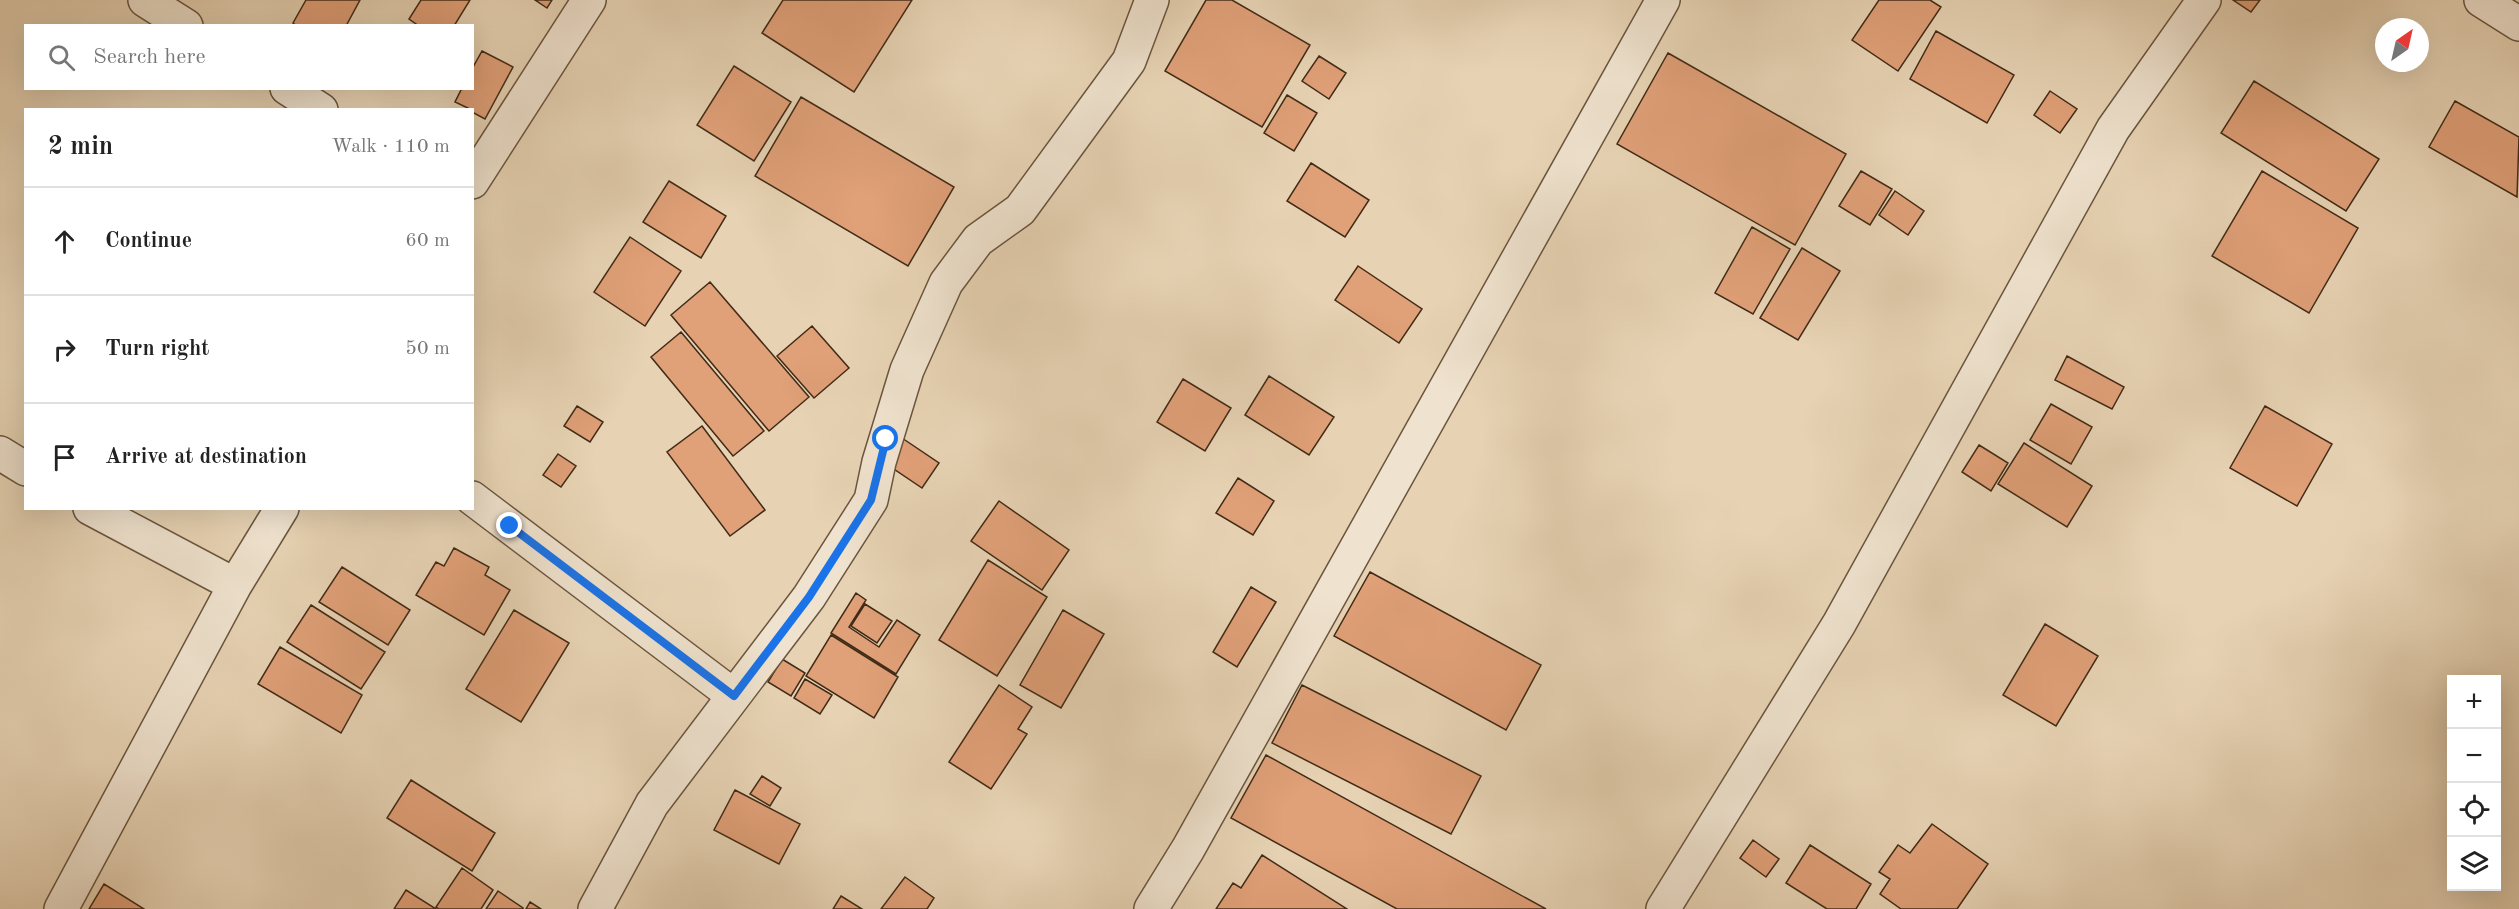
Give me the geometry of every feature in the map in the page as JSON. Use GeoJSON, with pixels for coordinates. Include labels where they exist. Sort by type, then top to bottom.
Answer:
{"type":"FeatureCollection","features":[{"type":"Feature","properties":{"kind":"street"},"geometry":{"type":"LineString","coordinates":[[145,0],[183,24]]}},
{"type":"Feature","properties":{"kind":"street"},"geometry":{"type":"LineString","coordinates":[[474,179],[589,0]]}},
{"type":"Feature","properties":{"kind":"street"},"geometry":{"type":"LineString","coordinates":[[595,909],[652,804],[809,597],[871,500],[879,462],[908,370],[946,283],[978,240],[1020,210],[1062,148],[1129,61],[1152,0]]}},
{"type":"Feature","properties":{"kind":"street"},"geometry":{"type":"LineString","coordinates":[[1151,909],[1194,839],[1663,0]]}},
{"type":"Feature","properties":{"kind":"street"},"geometry":{"type":"LineString","coordinates":[[1663,909],[1839,624],[2113,129],[2204,0]]}},
{"type":"Feature","properties":{"kind":"street"},"geometry":{"type":"LineString","coordinates":[[2481,0],[2519,24]]}},
{"type":"Feature","properties":{"kind":"street"},"geometry":{"type":"LineString","coordinates":[[290,90],[318,108]]}},
{"type":"Feature","properties":{"kind":"street"},"geometry":{"type":"LineString","coordinates":[[0,453],[24,468]]}},
{"type":"Feature","properties":{"kind":"street"},"geometry":{"type":"LineString","coordinates":[[474,500],[734,696]]}},
{"type":"Feature","properties":{"kind":"street"},"geometry":{"type":"LineString","coordinates":[[94,510],[235,585]]}},
{"type":"Feature","properties":{"kind":"street"},"geometry":{"type":"LineString","coordinates":[[61,909],[235,585],[281,510]]}},
{"type":"Feature","properties":{"kind":"building"},"geometry":{"type":"Polygon","coordinates":[[[306,0],[360,0],[347,24],[293,23],[306,0]]]}},
{"type":"Feature","properties":{"kind":"building"},"geometry":{"type":"Polygon","coordinates":[[[421,0],[470,0],[455,24],[416,24],[409,19],[421,0]]]}},
{"type":"Feature","properties":{"kind":"building"},"geometry":{"type":"Polygon","coordinates":[[[535,0],[552,0],[547,8],[535,0]]]}},
{"type":"Feature","properties":{"kind":"building"},"geometry":{"type":"Polygon","coordinates":[[[783,0],[912,0],[854,92],[762,33],[783,0]]]}},
{"type":"Feature","properties":{"kind":"building"},"geometry":{"type":"Polygon","coordinates":[[[1206,0],[1232,0],[1310,45],[1262,127],[1165,71],[1206,0]]]}},
{"type":"Feature","properties":{"kind":"building"},"geometry":{"type":"Polygon","coordinates":[[[1879,0],[1930,0],[1941,7],[1898,71],[1852,40],[1879,0]]]}},
{"type":"Feature","properties":{"kind":"building"},"geometry":{"type":"Polygon","coordinates":[[[2233,0],[2260,0],[2251,12],[2233,0]]]}},
{"type":"Feature","properties":{"kind":"building"},"geometry":{"type":"Polygon","coordinates":[[[1936,31],[2014,75],[1987,123],[1910,79],[1936,31]]]}},
{"type":"Feature","properties":{"kind":"building"},"geometry":{"type":"Polygon","coordinates":[[[482,51],[513,67],[485,119],[474,113],[474,108],[468,108],[455,102],[461,90],[474,90],[474,65],[482,51]]]}},
{"type":"Feature","properties":{"kind":"building"},"geometry":{"type":"Polygon","coordinates":[[[1668,53],[1846,154],[1795,245],[1617,144],[1668,53]]]}},
{"type":"Feature","properties":{"kind":"building"},"geometry":{"type":"Polygon","coordinates":[[[1319,56],[1346,73],[1329,99],[1302,81],[1319,56]]]}},
{"type":"Feature","properties":{"kind":"building"},"geometry":{"type":"Polygon","coordinates":[[[734,66],[791,102],[754,161],[697,125],[734,66]]]}},
{"type":"Feature","properties":{"kind":"building"},"geometry":{"type":"Polygon","coordinates":[[[2254,81],[2379,159],[2346,211],[2221,133],[2254,81]]]}},
{"type":"Feature","properties":{"kind":"building"},"geometry":{"type":"Polygon","coordinates":[[[2050,91],[2077,109],[2060,133],[2034,115],[2050,91]]]}},
{"type":"Feature","properties":{"kind":"building"},"geometry":{"type":"Polygon","coordinates":[[[1287,95],[1317,113],[1294,151],[1264,133],[1287,95]]]}},
{"type":"Feature","properties":{"kind":"building"},"geometry":{"type":"Polygon","coordinates":[[[801,97],[954,187],[908,266],[755,176],[801,97]]]}},
{"type":"Feature","properties":{"kind":"building"},"geometry":{"type":"Polygon","coordinates":[[[2455,101],[2519,137],[2517,197],[2429,147],[2455,101]]]}},
{"type":"Feature","properties":{"kind":"building"},"geometry":{"type":"Polygon","coordinates":[[[1311,163],[1369,200],[1345,237],[1287,201],[1311,163]]]}},
{"type":"Feature","properties":{"kind":"building"},"geometry":{"type":"Polygon","coordinates":[[[1861,171],[1892,189],[1870,225],[1839,206],[1861,171]]]}},
{"type":"Feature","properties":{"kind":"building"},"geometry":{"type":"Polygon","coordinates":[[[2262,171],[2358,228],[2309,313],[2212,256],[2262,171]]]}},
{"type":"Feature","properties":{"kind":"building"},"geometry":{"type":"Polygon","coordinates":[[[669,181],[726,216],[701,258],[643,222],[669,181]]]}},
{"type":"Feature","properties":{"kind":"building"},"geometry":{"type":"Polygon","coordinates":[[[1895,191],[1924,211],[1908,235],[1879,215],[1895,191]]]}},
{"type":"Feature","properties":{"kind":"building"},"geometry":{"type":"Polygon","coordinates":[[[1752,227],[1790,249],[1753,314],[1715,293],[1752,227]]]}},
{"type":"Feature","properties":{"kind":"building"},"geometry":{"type":"Polygon","coordinates":[[[630,237],[681,271],[645,326],[594,292],[630,237]]]}},
{"type":"Feature","properties":{"kind":"building"},"geometry":{"type":"Polygon","coordinates":[[[1802,248],[1840,271],[1798,340],[1760,318],[1802,248]]]}},
{"type":"Feature","properties":{"kind":"building"},"geometry":{"type":"Polygon","coordinates":[[[1358,266],[1422,309],[1399,343],[1335,300],[1358,266]]]}},
{"type":"Feature","properties":{"kind":"building"},"geometry":{"type":"Polygon","coordinates":[[[710,282],[809,397],[769,431],[671,315],[710,282]]]}},
{"type":"Feature","properties":{"kind":"building"},"geometry":{"type":"Polygon","coordinates":[[[812,326],[849,368],[814,398],[777,356],[812,326]]]}},
{"type":"Feature","properties":{"kind":"building"},"geometry":{"type":"Polygon","coordinates":[[[681,332],[764,431],[733,456],[651,357],[681,332]]]}},
{"type":"Feature","properties":{"kind":"building"},"geometry":{"type":"Polygon","coordinates":[[[2067,356],[2124,387],[2112,409],[2055,380],[2067,356]]]}},
{"type":"Feature","properties":{"kind":"building"},"geometry":{"type":"Polygon","coordinates":[[[1269,376],[1334,417],[1309,455],[1245,415],[1269,376]]]}},
{"type":"Feature","properties":{"kind":"building"},"geometry":{"type":"Polygon","coordinates":[[[1183,379],[1231,408],[1205,451],[1157,422],[1183,379]]]}},
{"type":"Feature","properties":{"kind":"building"},"geometry":{"type":"Polygon","coordinates":[[[2051,404],[2092,427],[2071,464],[2030,440],[2051,404]]]}},
{"type":"Feature","properties":{"kind":"building"},"geometry":{"type":"Polygon","coordinates":[[[577,406],[603,422],[590,442],[564,426],[577,406]]]}},
{"type":"Feature","properties":{"kind":"building"},"geometry":{"type":"Polygon","coordinates":[[[2265,406],[2332,444],[2297,506],[2230,468],[2265,406]]]}},
{"type":"Feature","properties":{"kind":"building"},"geometry":{"type":"Polygon","coordinates":[[[702,426],[765,510],[730,536],[667,452],[702,426]]]}},
{"type":"Feature","properties":{"kind":"building"},"geometry":{"type":"Polygon","coordinates":[[[902,438],[939,463],[922,488],[885,463],[902,438]]]}},
{"type":"Feature","properties":{"kind":"building"},"geometry":{"type":"Polygon","coordinates":[[[2024,443],[2092,486],[2067,527],[1998,484],[2024,443]]]}},
{"type":"Feature","properties":{"kind":"building"},"geometry":{"type":"Polygon","coordinates":[[[1979,445],[2008,463],[1991,491],[1962,472],[1979,445]]]}},
{"type":"Feature","properties":{"kind":"building"},"geometry":{"type":"Polygon","coordinates":[[[558,454],[576,466],[561,487],[543,475],[558,454]]]}},
{"type":"Feature","properties":{"kind":"building"},"geometry":{"type":"Polygon","coordinates":[[[1238,478],[1274,501],[1253,535],[1216,513],[1238,478]]]}},
{"type":"Feature","properties":{"kind":"building"},"geometry":{"type":"Polygon","coordinates":[[[999,501],[1069,550],[1042,590],[971,541],[999,501]]]}},
{"type":"Feature","properties":{"kind":"building"},"geometry":{"type":"Polygon","coordinates":[[[454,548],[489,567],[485,575],[510,590],[484,635],[416,595],[436,562],[444,566],[454,548]]]}},
{"type":"Feature","properties":{"kind":"building"},"geometry":{"type":"Polygon","coordinates":[[[988,560],[1047,597],[997,676],[939,640],[988,560]]]}},
{"type":"Feature","properties":{"kind":"building"},"geometry":{"type":"Polygon","coordinates":[[[342,567],[410,610],[388,645],[319,602],[342,567]]]}},
{"type":"Feature","properties":{"kind":"building"},"geometry":{"type":"Polygon","coordinates":[[[1370,572],[1541,665],[1506,730],[1334,636],[1370,572]]]}},
{"type":"Feature","properties":{"kind":"building"},"geometry":{"type":"Polygon","coordinates":[[[1251,587],[1276,602],[1237,667],[1213,652],[1251,587]]]}},
{"type":"Feature","properties":{"kind":"building"},"geometry":{"type":"Polygon","coordinates":[[[856,593],[866,600],[849,627],[879,647],[897,620],[920,635],[896,674],[831,633],[856,593]]]}},
{"type":"Feature","properties":{"kind":"building"},"geometry":{"type":"Polygon","coordinates":[[[865,604],[892,621],[877,643],[851,626],[865,604]]]}},
{"type":"Feature","properties":{"kind":"building"},"geometry":{"type":"Polygon","coordinates":[[[311,605],[385,652],[361,689],[287,642],[311,605]]]}},
{"type":"Feature","properties":{"kind":"building"},"geometry":{"type":"Polygon","coordinates":[[[514,610],[569,643],[521,722],[466,689],[514,610]]]}},
{"type":"Feature","properties":{"kind":"building"},"geometry":{"type":"Polygon","coordinates":[[[1063,610],[1104,634],[1061,708],[1020,685],[1063,610]]]}},
{"type":"Feature","properties":{"kind":"building"},"geometry":{"type":"Polygon","coordinates":[[[2045,624],[2098,656],[2056,726],[2003,695],[2045,624]]]}},
{"type":"Feature","properties":{"kind":"building"},"geometry":{"type":"Polygon","coordinates":[[[831,635],[898,677],[874,718],[806,676],[831,635]]]}},
{"type":"Feature","properties":{"kind":"building"},"geometry":{"type":"Polygon","coordinates":[[[280,647],[362,695],[341,733],[258,684],[280,647]]]}},
{"type":"Feature","properties":{"kind":"building"},"geometry":{"type":"Polygon","coordinates":[[[782,659],[805,673],[791,696],[768,682],[782,659]]]}},
{"type":"Feature","properties":{"kind":"building"},"geometry":{"type":"Polygon","coordinates":[[[805,679],[832,695],[820,714],[794,698],[805,679]]]}},
{"type":"Feature","properties":{"kind":"building"},"geometry":{"type":"Polygon","coordinates":[[[999,685],[1032,707],[1018,729],[1027,734],[991,789],[949,762],[999,685]]]}},
{"type":"Feature","properties":{"kind":"building"},"geometry":{"type":"Polygon","coordinates":[[[1302,685],[1481,776],[1451,834],[1272,743],[1302,685]]]}},
{"type":"Feature","properties":{"kind":"building"},"geometry":{"type":"Polygon","coordinates":[[[1266,755],[1546,909],[1397,909],[1231,818],[1266,755]]]}},
{"type":"Feature","properties":{"kind":"building"},"geometry":{"type":"Polygon","coordinates":[[[762,776],[781,788],[770,806],[750,794],[762,776]]]}},
{"type":"Feature","properties":{"kind":"building"},"geometry":{"type":"Polygon","coordinates":[[[411,780],[495,833],[472,871],[387,818],[411,780]]]}},
{"type":"Feature","properties":{"kind":"building"},"geometry":{"type":"Polygon","coordinates":[[[735,790],[800,824],[779,864],[714,830],[735,790]]]}},
{"type":"Feature","properties":{"kind":"building"},"geometry":{"type":"Polygon","coordinates":[[[1932,824],[1988,864],[1957,909],[1901,909],[1880,894],[1890,879],[1879,872],[1898,845],[1910,853],[1932,824]]]}},
{"type":"Feature","properties":{"kind":"building"},"geometry":{"type":"Polygon","coordinates":[[[1753,840],[1779,859],[1766,877],[1740,858],[1753,840]]]}},
{"type":"Feature","properties":{"kind":"building"},"geometry":{"type":"Polygon","coordinates":[[[1810,845],[1871,884],[1856,909],[1827,909],[1786,883],[1810,845]]]}},
{"type":"Feature","properties":{"kind":"building"},"geometry":{"type":"Polygon","coordinates":[[[1262,855],[1347,909],[1216,909],[1233,883],[1241,888],[1262,855]]]}},
{"type":"Feature","properties":{"kind":"building"},"geometry":{"type":"Polygon","coordinates":[[[462,868],[493,890],[481,909],[439,909],[436,907],[462,868]]]}},
{"type":"Feature","properties":{"kind":"building"},"geometry":{"type":"Polygon","coordinates":[[[905,877],[934,898],[927,909],[881,909],[905,877]]]}},
{"type":"Feature","properties":{"kind":"building"},"geometry":{"type":"Polygon","coordinates":[[[104,884],[144,909],[89,909],[104,884]]]}},
{"type":"Feature","properties":{"kind":"building"},"geometry":{"type":"Polygon","coordinates":[[[406,890],[436,909],[394,909],[406,890]]]}},
{"type":"Feature","properties":{"kind":"building"},"geometry":{"type":"Polygon","coordinates":[[[498,891],[523,908],[523,909],[486,909],[498,891]]]}},
{"type":"Feature","properties":{"kind":"building"},"geometry":{"type":"Polygon","coordinates":[[[841,896],[862,909],[833,909],[841,896]]]}},
{"type":"Feature","properties":{"kind":"building"},"geometry":{"type":"Polygon","coordinates":[[[530,902],[541,909],[526,909],[530,902]]]}},
{"type":"Feature","properties":{"kind":"route"},"geometry":{"type":"LineString","coordinates":[[510,526],[734,696],[809,597],[871,500],[886,439]]}}]}
